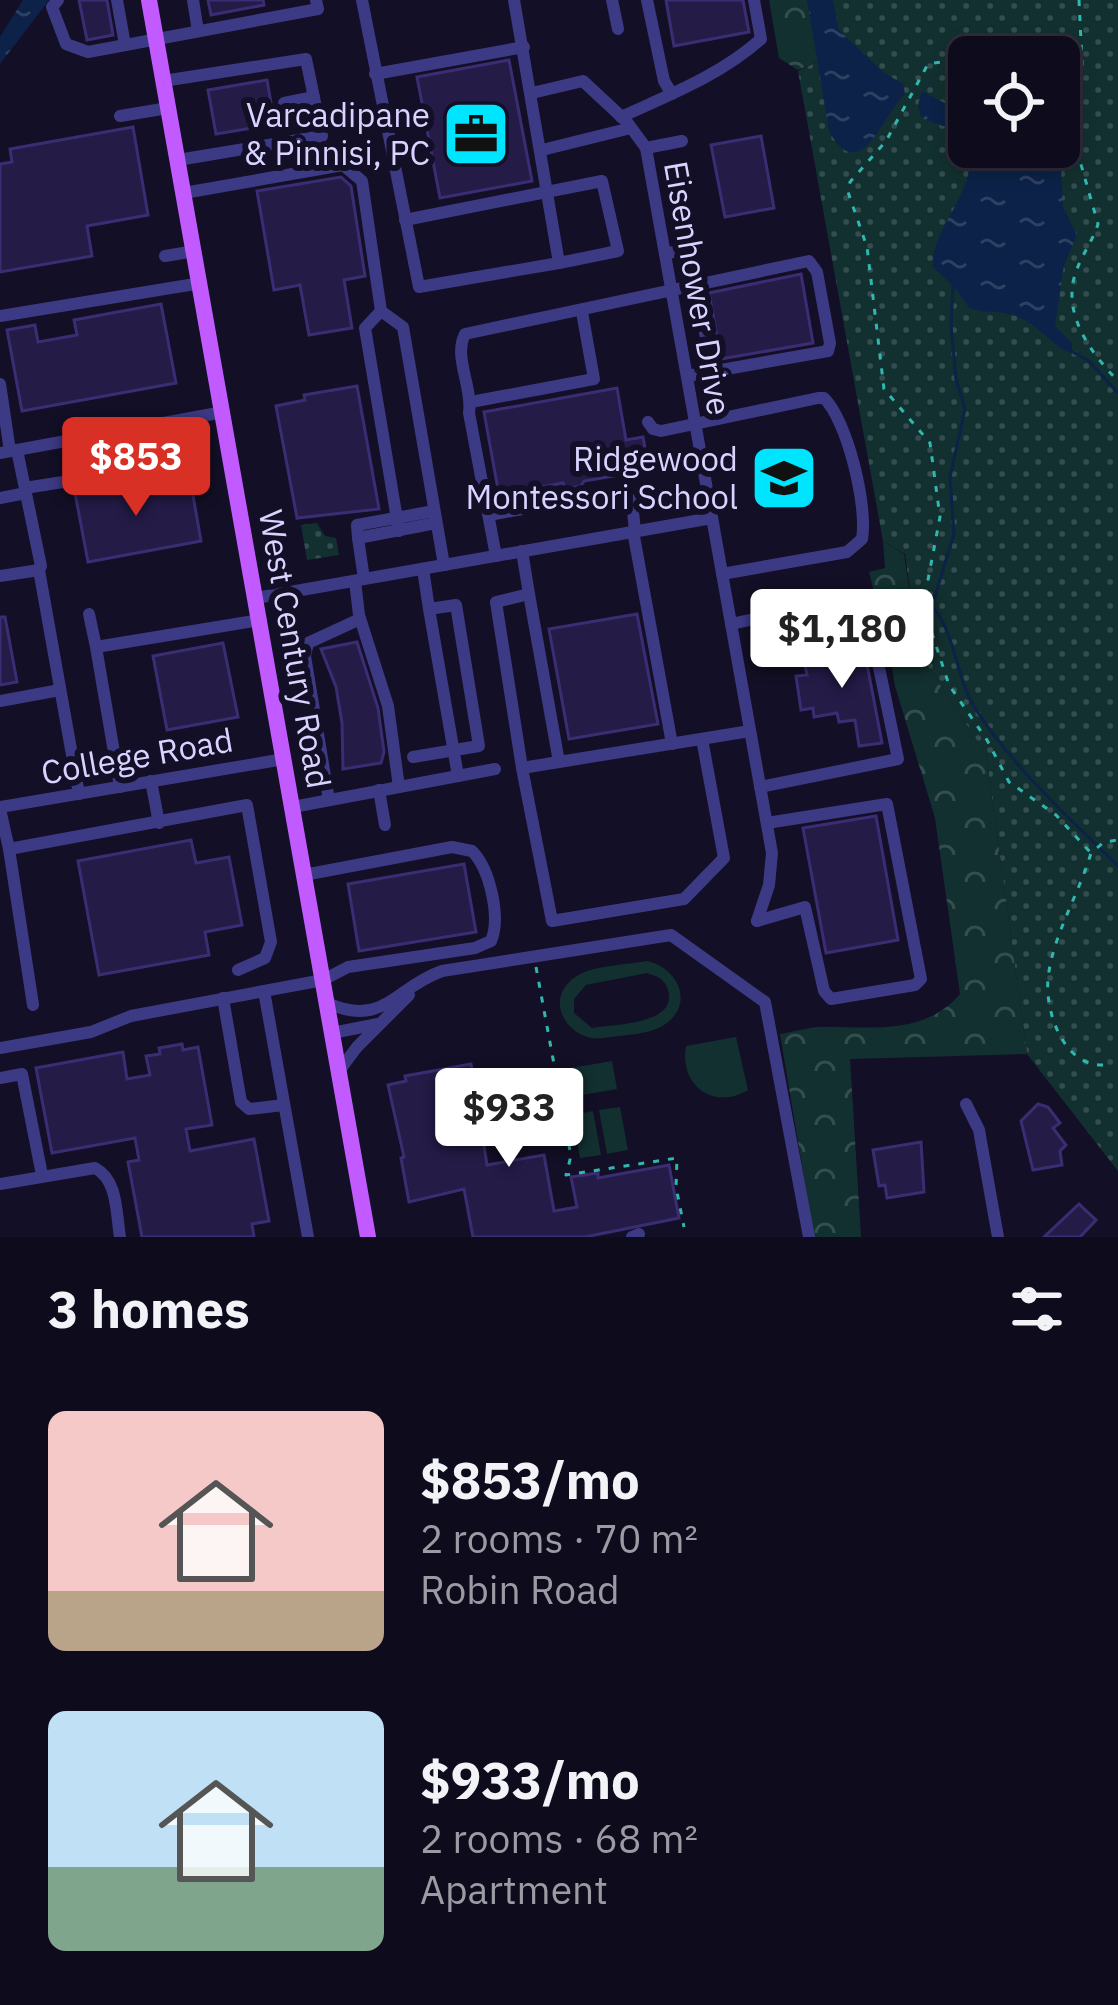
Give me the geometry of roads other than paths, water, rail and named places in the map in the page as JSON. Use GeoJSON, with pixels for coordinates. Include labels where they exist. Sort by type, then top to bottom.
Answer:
{"type":"FeatureCollection","features":[{"type":"Feature","properties":{"kind":"main road","name":"West Century Road"},"geometry":{"type":"LineString","coordinates":[[149,0],[368,1237]]}},
{"type":"Feature","properties":{"kind":"street"},"geometry":{"type":"LineString","coordinates":[[117,0],[125,45]]}},
{"type":"Feature","properties":{"kind":"street"},"geometry":{"type":"LineString","coordinates":[[193,0],[198,31]]}},
{"type":"Feature","properties":{"kind":"street"},"geometry":{"type":"LineString","coordinates":[[55,3],[66,44],[88,52],[198,31],[281,7],[318,9],[316,0]]}},
{"type":"Feature","properties":{"kind":"street"},"geometry":{"type":"LineString","coordinates":[[362,0],[375,74],[405,220],[419,286],[618,251],[602,182],[405,220]]}},
{"type":"Feature","properties":{"kind":"street"},"geometry":{"type":"LineString","coordinates":[[514,0],[559,263]]}},
{"type":"Feature","properties":{"kind":"street"},"geometry":{"type":"LineString","coordinates":[[612,0],[618,29]]}},
{"type":"Feature","properties":{"kind":"street"},"geometry":{"type":"LineString","coordinates":[[647,0],[664,81],[672,94]]}},
{"type":"Feature","properties":{"kind":"street"},"geometry":{"type":"LineString","coordinates":[[542,150],[626,122],[744,54],[760,39],[754,0]]}},
{"type":"Feature","properties":{"kind":"street"},"geometry":{"type":"LineString","coordinates":[[375,74],[524,47]]}},
{"type":"Feature","properties":{"kind":"street"},"geometry":{"type":"LineString","coordinates":[[164,81],[306,59],[322,136],[178,160]]}},
{"type":"Feature","properties":{"kind":"street","name":"Eisenhower Drive"},"geometry":{"type":"LineString","coordinates":[[532,93],[583,81],[646,148],[772,853],[758,921],[806,907],[824,991],[831,999],[915,985],[921,979],[889,806],[880,803],[767,823]]}},
{"type":"Feature","properties":{"kind":"street"},"geometry":{"type":"LineString","coordinates":[[284,103],[314,97]]}},
{"type":"Feature","properties":{"kind":"street"},"geometry":{"type":"LineString","coordinates":[[120,116],[168,108]]}},
{"type":"Feature","properties":{"kind":"street"},"geometry":{"type":"LineString","coordinates":[[646,148],[682,142]]}},
{"type":"Feature","properties":{"kind":"street"},"geometry":{"type":"LineString","coordinates":[[184,193],[343,165],[362,182],[381,311],[404,327],[444,565]]}},
{"type":"Feature","properties":{"kind":"street"},"geometry":{"type":"LineString","coordinates":[[665,254],[698,246]]}},
{"type":"Feature","properties":{"kind":"street"},"geometry":{"type":"LineString","coordinates":[[165,256],[195,251]]}},
{"type":"Feature","properties":{"kind":"street"},"geometry":{"type":"LineString","coordinates":[[496,556],[469,413],[460,346],[465,334],[808,262],[817,272],[830,343],[827,351],[687,376]]}},
{"type":"Feature","properties":{"kind":"street"},"geometry":{"type":"LineString","coordinates":[[0,316],[201,284]]}},
{"type":"Feature","properties":{"kind":"street"},"geometry":{"type":"LineString","coordinates":[[697,287],[712,371]]}},
{"type":"Feature","properties":{"kind":"street"},"geometry":{"type":"LineString","coordinates":[[381,311],[365,328],[398,524]]}},
{"type":"Feature","properties":{"kind":"street"},"geometry":{"type":"LineString","coordinates":[[471,402],[594,379],[582,312]]}},
{"type":"Feature","properties":{"kind":"street"},"geometry":{"type":"LineString","coordinates":[[0,384],[9,451],[26,490],[41,566],[79,794]]}},
{"type":"Feature","properties":{"kind":"street"},"geometry":{"type":"LineString","coordinates":[[648,422],[656,431],[824,398],[832,406],[838,430],[851,447],[864,526],[856,546],[836,554],[722,574]]}},
{"type":"Feature","properties":{"kind":"street"},"geometry":{"type":"LineString","coordinates":[[9,451],[223,412]]}},
{"type":"Feature","properties":{"kind":"street"},"geometry":{"type":"LineString","coordinates":[[0,498],[158,467],[150,425]]}},
{"type":"Feature","properties":{"kind":"street"},"geometry":{"type":"LineString","coordinates":[[489,515],[623,491],[632,502],[672,744]]}},
{"type":"Feature","properties":{"kind":"street"},"geometry":{"type":"LineString","coordinates":[[399,787],[388,706],[360,619],[358,538],[435,517]]}},
{"type":"Feature","properties":{"kind":"street"},"geometry":{"type":"LineString","coordinates":[[256,598],[712,518]]}},
{"type":"Feature","properties":{"kind":"street"},"geometry":{"type":"LineString","coordinates":[[522,551],[559,762]]}},
{"type":"Feature","properties":{"kind":"street"},"geometry":{"type":"LineString","coordinates":[[423,569],[458,776]]}},
{"type":"Feature","properties":{"kind":"street"},"geometry":{"type":"LineString","coordinates":[[0,576],[39,570]]}},
{"type":"Feature","properties":{"kind":"street"},"geometry":{"type":"LineString","coordinates":[[529,594],[496,602],[552,921],[684,899],[724,859],[702,739]]}},
{"type":"Feature","properties":{"kind":"street"},"geometry":{"type":"LineString","coordinates":[[731,624],[864,595],[898,759],[760,787]]}},
{"type":"Feature","properties":{"kind":"street"},"geometry":{"type":"LineString","coordinates":[[413,757],[479,746],[456,605],[429,609]]}},
{"type":"Feature","properties":{"kind":"street"},"geometry":{"type":"LineString","coordinates":[[89,614],[121,787]]}},
{"type":"Feature","properties":{"kind":"street"},"geometry":{"type":"LineString","coordinates":[[329,800],[305,656],[308,643],[360,619]]}},
{"type":"Feature","properties":{"kind":"street"},"geometry":{"type":"LineString","coordinates":[[96,647],[260,620]]}},
{"type":"Feature","properties":{"kind":"street"},"geometry":{"type":"LineString","coordinates":[[0,701],[60,690]]}},
{"type":"Feature","properties":{"kind":"street"},"geometry":{"type":"LineString","coordinates":[[522,768],[750,731]]}},
{"type":"Feature","properties":{"kind":"street","name":"College Road"},"geometry":{"type":"LineString","coordinates":[[0,808],[284,759]]}},
{"type":"Feature","properties":{"kind":"street"},"geometry":{"type":"LineString","coordinates":[[292,807],[495,769]]}},
{"type":"Feature","properties":{"kind":"street"},"geometry":{"type":"LineString","coordinates":[[151,781],[159,823]]}},
{"type":"Feature","properties":{"kind":"street"},"geometry":{"type":"LineString","coordinates":[[380,790],[385,825]]}},
{"type":"Feature","properties":{"kind":"street"},"geometry":{"type":"LineString","coordinates":[[9,850],[247,805],[271,942],[265,958],[238,970]]}},
{"type":"Feature","properties":{"kind":"street"},"geometry":{"type":"LineString","coordinates":[[0,808],[33,1005]]}},
{"type":"Feature","properties":{"kind":"street"},"geometry":{"type":"LineString","coordinates":[[0,1048],[91,1032],[131,1016],[323,980],[348,967],[476,948],[491,941],[496,928],[486,876],[472,851],[452,847],[304,875]]}},
{"type":"Feature","properties":{"kind":"street"},"geometry":{"type":"LineString","coordinates":[[339,1071],[424,977],[662,935],[679,940],[765,1002],[809,1237]]}},
{"type":"Feature","properties":{"kind":"street"},"geometry":{"type":"LineString","coordinates":[[327,1003],[370,1013],[418,985]]}},
{"type":"Feature","properties":{"kind":"street"},"geometry":{"type":"LineString","coordinates":[[264,991],[308,1237]]}},
{"type":"Feature","properties":{"kind":"street"},"geometry":{"type":"LineString","coordinates":[[223,998],[241,1102],[249,1109],[284,1105]]}},
{"type":"Feature","properties":{"kind":"street"},"geometry":{"type":"LineString","coordinates":[[332,1033],[383,1022]]}},
{"type":"Feature","properties":{"kind":"street"},"geometry":{"type":"LineString","coordinates":[[0,1078],[22,1074],[42,1175]]}},
{"type":"Feature","properties":{"kind":"street"},"geometry":{"type":"LineString","coordinates":[[966,1104],[980,1130],[998,1237]]}},
{"type":"Feature","properties":{"kind":"street"},"geometry":{"type":"LineString","coordinates":[[0,1184],[95,1168],[111,1182],[120,1237]]}},
{"type":"Feature","properties":{"kind":"water"},"geometry":{"type":"Polygon","coordinates":[[[23,0],[49,0],[0,64],[0,37],[23,0]]]}},
{"type":"Feature","properties":{"kind":"water"},"geometry":{"type":"Polygon","coordinates":[[[807,0],[833,0],[839,30],[883,72],[903,84],[905,94],[861,150],[840,147],[829,131],[807,0]]]}},
{"type":"Feature","properties":{"kind":"water"},"geometry":{"type":"Polygon","coordinates":[[[922,91],[948,105],[948,129],[921,117],[922,91]]]}},
{"type":"Feature","properties":{"kind":"water"},"geometry":{"type":"Polygon","coordinates":[[[969,168],[1061,168],[1063,207],[1077,235],[1064,265],[1055,326],[1072,343],[1072,354],[1017,316],[969,308],[933,267],[940,236],[969,168]]]}},
{"type":"Feature","properties":{"kind":"waterway"},"geometry":{"type":"LineString","coordinates":[[953,287],[956,379],[965,409],[950,477],[954,534],[932,606],[946,630],[968,696],[990,730],[1042,791],[1118,866]]}},
{"type":"Feature","properties":{"kind":"waterway"},"geometry":{"type":"LineString","coordinates":[[1073,352],[1089,361],[1117,392]]}},
{"type":"Feature","properties":{"kind":"place","name":"Varcadipane & Pinnisi, PC"},"geometry":{"type":"Point","coordinates":[476,134]}},
{"type":"Feature","properties":{"kind":"place","name":"Ridgewood Montessori School"},"geometry":{"type":"Point","coordinates":[784,478]}}]}
